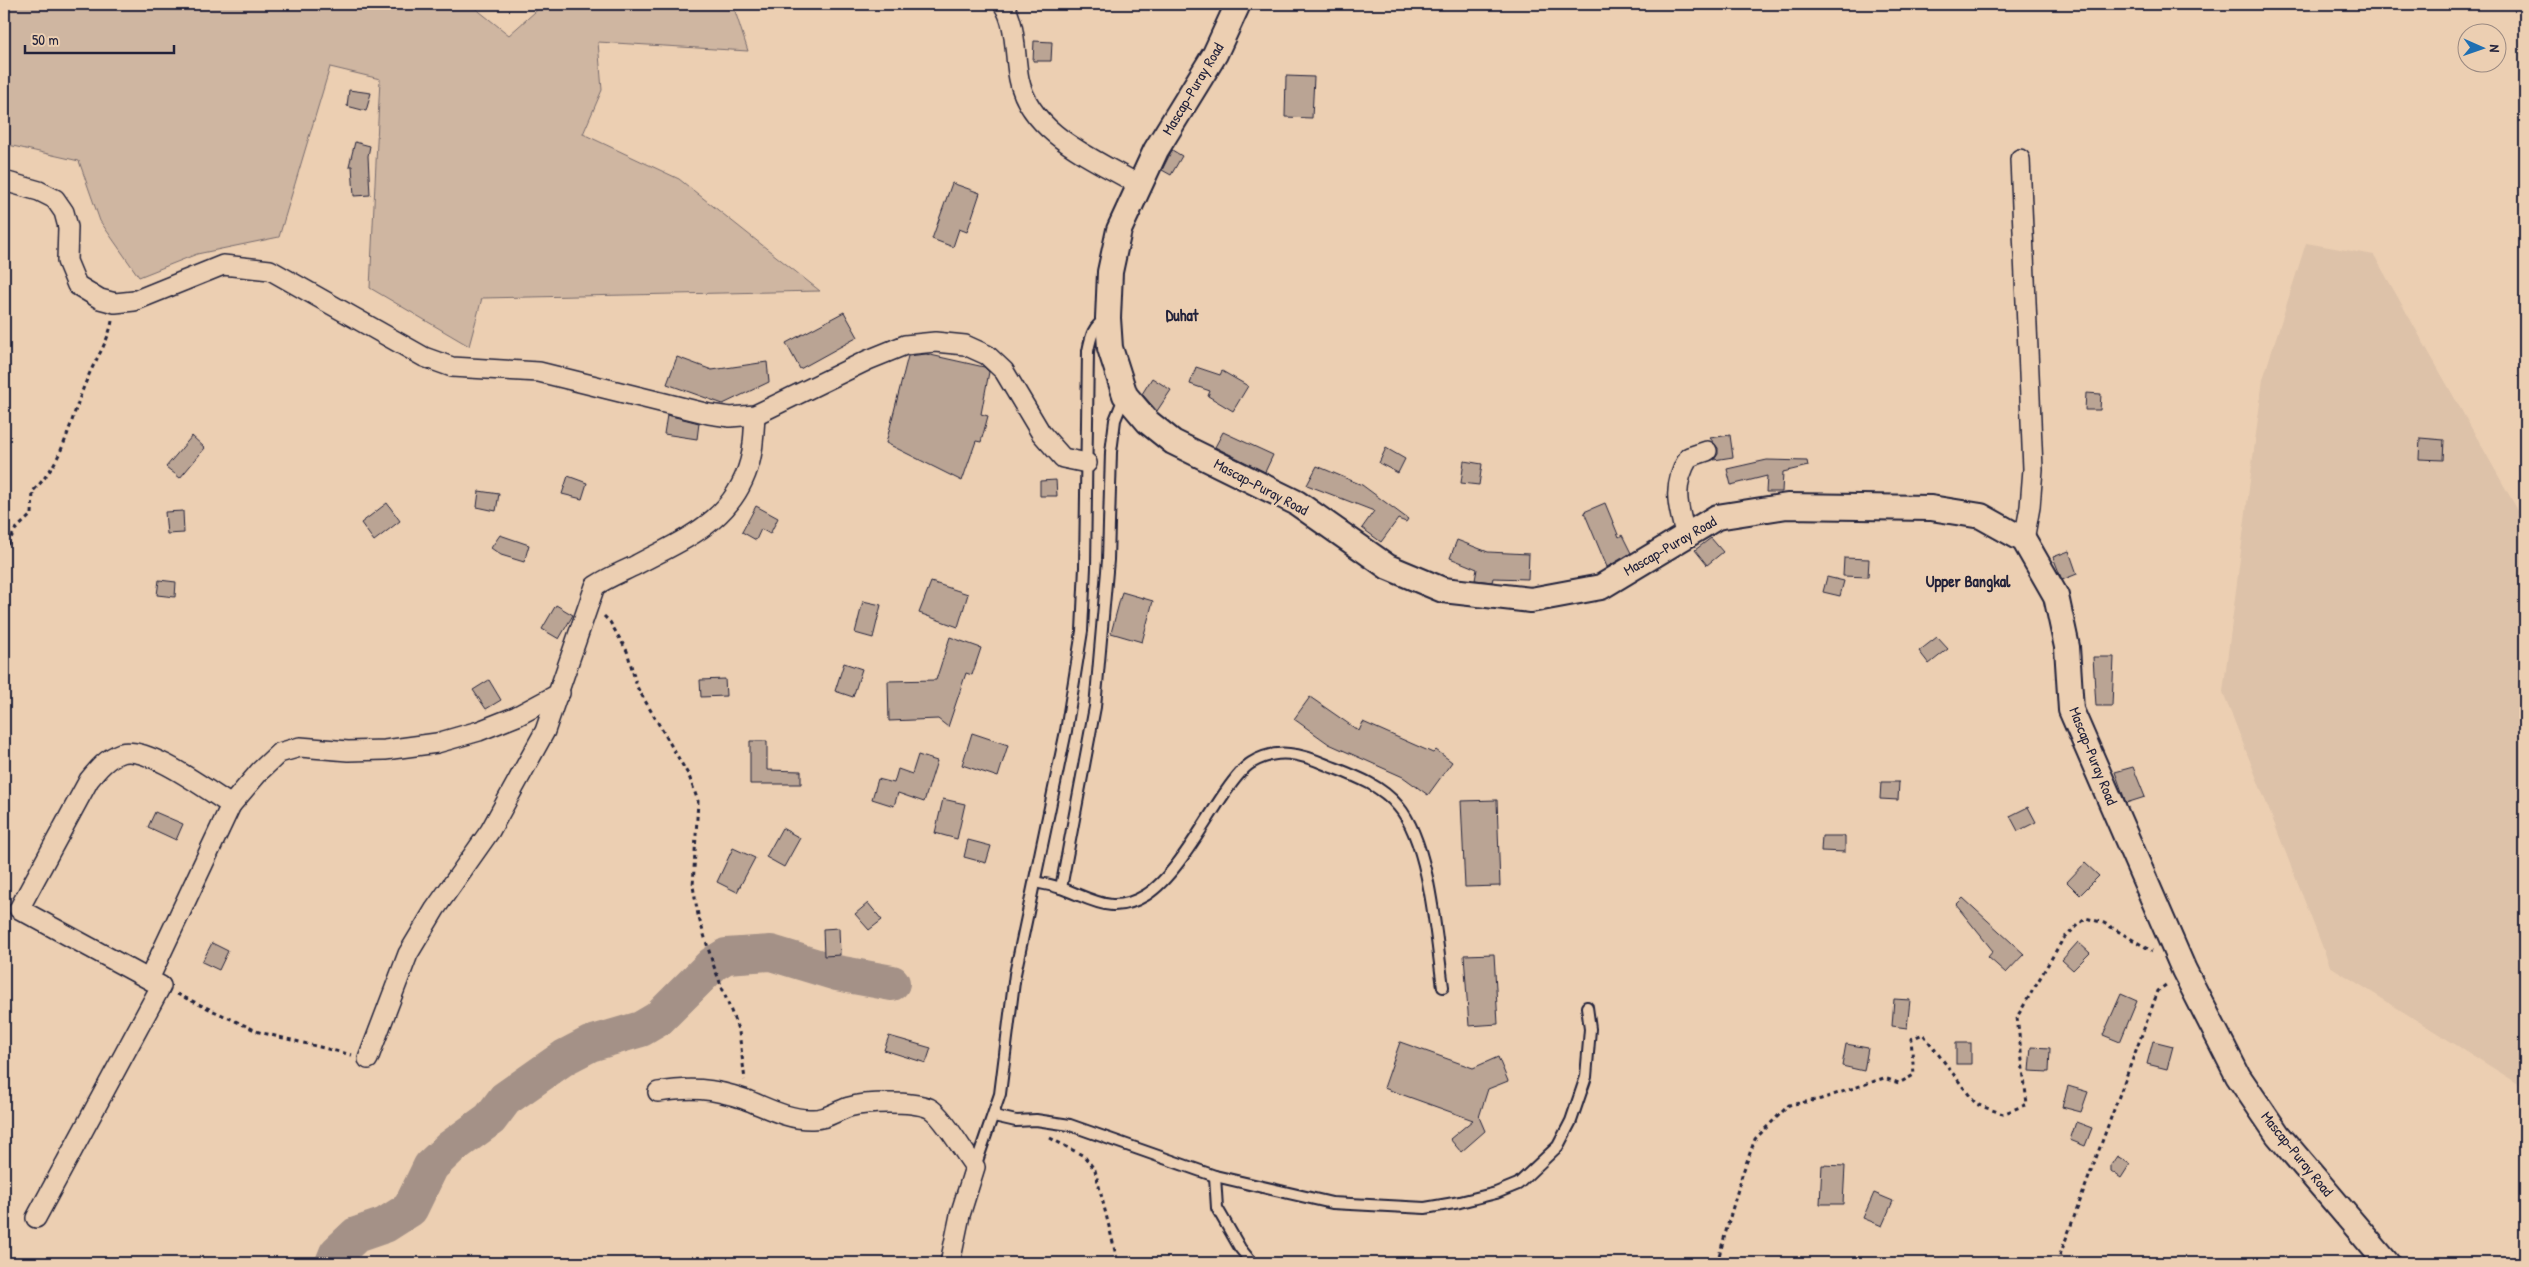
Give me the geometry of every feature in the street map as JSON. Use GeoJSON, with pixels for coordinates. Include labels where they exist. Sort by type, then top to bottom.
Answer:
{"type":"FeatureCollection","features":[{"type":"Feature","properties":{"kind":"street"},"geometry":{"type":"LineString","coordinates":[[1003,4],[1014,40],[1019,80],[1028,104],[1052,132],[1139,186]]}},
{"type":"Feature","properties":{"kind":"street","name":"Mascap-Puray Road"},"geometry":{"type":"LineString","coordinates":[[1238,4],[1215,54],[1156,150],[1119,230],[1110,272],[1108,318],[1110,348],[1125,394],[1148,422],[1173,442],[1297,503],[1388,567],[1443,590],[1531,600],[1600,587],[1717,517],[1787,506],[1931,508],[1981,516],[2024,540],[2056,596],[2067,647],[2071,710],[2184,970],[2238,1076],[2278,1135],[2387,1263]]}},
{"type":"Feature","properties":{"kind":"street"},"geometry":{"type":"LineString","coordinates":[[2020,159],[2033,469],[2030,507],[2024,540]]}},
{"type":"Feature","properties":{"kind":"street"},"geometry":{"type":"LineString","coordinates":[[4,181],[39,191],[55,199],[64,212],[68,227],[67,261],[77,285],[100,299],[115,303],[134,300],[223,264],[270,270],[424,356],[452,368],[539,372],[709,414],[730,417],[755,415],[868,360],[905,345],[935,342],[965,345],[987,355],[1004,371],[1041,433],[1063,458],[1088,462]]}},
{"type":"Feature","properties":{"kind":"street"},"geometry":{"type":"LineString","coordinates":[[368,1059],[408,954],[435,909],[490,831],[546,731],[560,693],[588,602],[595,586],[610,576],[633,567],[706,527],[726,508],[740,488],[750,460],[755,415]]}},
{"type":"Feature","properties":{"kind":"street"},"geometry":{"type":"LineString","coordinates":[[1686,536],[1679,512],[1678,480],[1690,457],[1707,451]]}},
{"type":"Feature","properties":{"kind":"street"},"geometry":{"type":"LineString","coordinates":[[36,1218],[155,982],[231,806],[279,753],[300,747],[348,751],[385,750],[437,743],[517,716],[560,693]]}},
{"type":"Feature","properties":{"kind":"street"},"geometry":{"type":"LineString","coordinates":[[155,982],[19,909],[89,780],[103,763],[122,753],[140,754],[159,762],[231,806]]}},
{"type":"Feature","properties":{"kind":"street"},"geometry":{"type":"LineString","coordinates":[[658,1092],[687,1087],[743,1099],[786,1115],[807,1119],[824,1119],[850,1107],[868,1105],[914,1104],[930,1108],[942,1118],[949,1132],[975,1167],[960,1215],[950,1263]]}},
{"type":"Feature","properties":{"kind":"lane"},"geometry":{"type":"LineString","coordinates":[[975,1167],[1000,1094],[1016,974],[1066,731],[1082,631],[1088,462],[1088,350],[1092,333],[1098,323],[1108,318]]}},
{"type":"Feature","properties":{"kind":"lane"},"geometry":{"type":"LineString","coordinates":[[1061,888],[1095,707],[1108,560],[1111,452],[1115,420],[1125,394]]}},
{"type":"Feature","properties":{"kind":"lane"},"geometry":{"type":"LineString","coordinates":[[1035,882],[1061,888],[1096,904],[1119,906],[1146,896],[1166,879],[1232,783],[1251,763],[1276,753],[1302,754],[1372,784],[1398,806],[1414,833],[1426,877],[1443,987]]}},
{"type":"Feature","properties":{"kind":"lane"},"geometry":{"type":"LineString","coordinates":[[994,1116],[1016,1121],[1036,1120],[1070,1125],[1215,1176],[1332,1203],[1425,1208],[1460,1202],[1496,1193],[1518,1184],[1558,1146],[1571,1121],[1586,1077],[1590,1054],[1590,1029],[1587,1006]]}},
{"type":"Feature","properties":{"kind":"lane"},"geometry":{"type":"LineString","coordinates":[[1215,1176],[1217,1208],[1240,1248],[1252,1263]]}},
{"type":"Feature","properties":{"kind":"path"},"geometry":{"type":"LineString","coordinates":[[4,552],[15,530],[32,514],[33,491],[43,481],[66,444],[88,376],[103,352],[115,303]]}},
{"type":"Feature","properties":{"kind":"path"},"geometry":{"type":"LineString","coordinates":[[588,602],[610,622],[627,651],[637,687],[689,776],[698,801],[693,886],[698,914],[713,964],[739,1032],[746,1077],[743,1099]]}},
{"type":"Feature","properties":{"kind":"path"},"geometry":{"type":"LineString","coordinates":[[1717,1263],[1742,1175],[1755,1138],[1788,1105],[1821,1099],[1884,1078],[1899,1083],[1914,1075],[1911,1039],[1923,1034],[1976,1104],[2002,1114],[2027,1104],[2017,1017],[2063,939],[2086,918],[2104,923],[2184,970],[2158,991],[2057,1263]]}},
{"type":"Feature","properties":{"kind":"path"},"geometry":{"type":"LineString","coordinates":[[155,982],[220,1016],[259,1032],[316,1048],[368,1059]]}},
{"type":"Feature","properties":{"kind":"path"},"geometry":{"type":"LineString","coordinates":[[1016,1121],[1084,1156],[1095,1170],[1118,1263]]}},
{"type":"Feature","properties":{"kind":"shaded area"},"geometry":{"type":"Polygon","coordinates":[[[4,4],[470,4],[509,35],[544,4],[718,4],[735,11],[748,51],[598,42],[602,90],[583,134],[679,179],[820,291],[482,298],[469,346],[370,288],[380,79],[330,67],[279,237],[197,254],[139,277],[100,221],[79,161],[4,144],[4,4]]]}},
{"type":"Feature","properties":{"kind":"shaded area"},"geometry":{"type":"Polygon","coordinates":[[[2306,243],[2374,255],[2525,523],[2525,1088],[2330,966],[2223,692],[2263,379],[2306,243]]]}},
{"type":"Feature","properties":{"kind":"building"},"geometry":{"type":"Polygon","coordinates":[[[1034,41],[1052,42],[1051,61],[1033,61],[1034,41]]]}},
{"type":"Feature","properties":{"kind":"building"},"geometry":{"type":"Polygon","coordinates":[[[1286,76],[1314,77],[1312,118],[1285,117],[1286,76]]]}},
{"type":"Feature","properties":{"kind":"building"},"geometry":{"type":"Polygon","coordinates":[[[349,90],[371,93],[366,111],[347,106],[349,90]]]}},
{"type":"Feature","properties":{"kind":"building"},"geometry":{"type":"Polygon","coordinates":[[[355,142],[370,146],[368,156],[370,195],[354,196],[352,166],[349,166],[355,142]]]}},
{"type":"Feature","properties":{"kind":"building"},"geometry":{"type":"Polygon","coordinates":[[[1172,150],[1182,156],[1171,175],[1162,170],[1172,150]]]}},
{"type":"Feature","properties":{"kind":"building"},"geometry":{"type":"Polygon","coordinates":[[[952,183],[980,193],[967,232],[959,229],[953,247],[932,239],[952,183]]]}},
{"type":"Feature","properties":{"kind":"building"},"geometry":{"type":"Polygon","coordinates":[[[844,312],[858,337],[800,369],[786,343],[844,312]]]}},
{"type":"Feature","properties":{"kind":"building"},"geometry":{"type":"Polygon","coordinates":[[[926,354],[984,367],[989,372],[981,414],[988,416],[981,442],[976,441],[962,481],[886,443],[908,356],[926,354]]]}},
{"type":"Feature","properties":{"kind":"building"},"geometry":{"type":"Polygon","coordinates":[[[677,357],[712,370],[767,362],[769,382],[723,404],[667,384],[677,357]]]}},
{"type":"Feature","properties":{"kind":"building"},"geometry":{"type":"Polygon","coordinates":[[[1196,367],[1220,375],[1222,371],[1248,386],[1233,411],[1208,396],[1210,391],[1190,384],[1196,367]]]}},
{"type":"Feature","properties":{"kind":"building"},"geometry":{"type":"Polygon","coordinates":[[[1152,378],[1171,390],[1157,411],[1142,394],[1152,378]]]}},
{"type":"Feature","properties":{"kind":"building"},"geometry":{"type":"Polygon","coordinates":[[[2086,393],[2101,394],[2100,410],[2085,410],[2086,393]]]}},
{"type":"Feature","properties":{"kind":"building"},"geometry":{"type":"Polygon","coordinates":[[[667,415],[699,423],[697,439],[664,434],[667,415]]]}},
{"type":"Feature","properties":{"kind":"building"},"geometry":{"type":"Polygon","coordinates":[[[1223,432],[1273,455],[1265,472],[1215,447],[1223,432]]]}},
{"type":"Feature","properties":{"kind":"building"},"geometry":{"type":"Polygon","coordinates":[[[1730,435],[1733,457],[1714,460],[1718,454],[1718,448],[1710,438],[1730,435]]]}},
{"type":"Feature","properties":{"kind":"building"},"geometry":{"type":"Polygon","coordinates":[[[192,436],[205,448],[180,478],[166,467],[192,436]]]}},
{"type":"Feature","properties":{"kind":"building"},"geometry":{"type":"Polygon","coordinates":[[[2420,438],[2444,440],[2443,460],[2419,459],[2420,438]]]}},
{"type":"Feature","properties":{"kind":"building"},"geometry":{"type":"Polygon","coordinates":[[[1386,448],[1405,459],[1398,473],[1379,463],[1386,448]]]}},
{"type":"Feature","properties":{"kind":"building"},"geometry":{"type":"Polygon","coordinates":[[[1767,460],[1807,461],[1808,466],[1783,472],[1782,492],[1766,492],[1767,476],[1731,485],[1727,469],[1767,460]]]}},
{"type":"Feature","properties":{"kind":"building"},"geometry":{"type":"Polygon","coordinates":[[[1464,461],[1482,464],[1479,485],[1461,483],[1464,461]]]}},
{"type":"Feature","properties":{"kind":"building"},"geometry":{"type":"Polygon","coordinates":[[[1317,466],[1362,485],[1408,519],[1406,522],[1398,519],[1381,542],[1362,528],[1374,511],[1307,485],[1317,466]]]}},
{"type":"Feature","properties":{"kind":"building"},"geometry":{"type":"Polygon","coordinates":[[[568,476],[587,483],[582,499],[562,494],[568,476]]]}},
{"type":"Feature","properties":{"kind":"building"},"geometry":{"type":"Polygon","coordinates":[[[1056,480],[1057,496],[1040,496],[1040,481],[1056,480]]]}},
{"type":"Feature","properties":{"kind":"building"},"geometry":{"type":"Polygon","coordinates":[[[479,491],[499,494],[496,511],[477,507],[479,491]]]}},
{"type":"Feature","properties":{"kind":"building"},"geometry":{"type":"Polygon","coordinates":[[[387,503],[400,521],[374,541],[361,523],[387,503]]]}},
{"type":"Feature","properties":{"kind":"building"},"geometry":{"type":"Polygon","coordinates":[[[1605,503],[1619,537],[1622,535],[1631,553],[1607,567],[1584,512],[1605,503]]]}},
{"type":"Feature","properties":{"kind":"building"},"geometry":{"type":"Polygon","coordinates":[[[756,506],[778,518],[770,534],[761,529],[756,540],[742,532],[756,506]]]}},
{"type":"Feature","properties":{"kind":"building"},"geometry":{"type":"Polygon","coordinates":[[[183,511],[184,533],[167,534],[165,512],[183,511]]]}},
{"type":"Feature","properties":{"kind":"building"},"geometry":{"type":"Polygon","coordinates":[[[500,535],[529,545],[524,562],[501,555],[491,548],[500,535]]]}},
{"type":"Feature","properties":{"kind":"building"},"geometry":{"type":"Polygon","coordinates":[[[1711,538],[1723,552],[1707,565],[1695,550],[1711,538]]]}},
{"type":"Feature","properties":{"kind":"building"},"geometry":{"type":"Polygon","coordinates":[[[1457,540],[1488,552],[1529,554],[1528,579],[1493,578],[1492,582],[1475,580],[1477,569],[1450,558],[1457,540]]]}},
{"type":"Feature","properties":{"kind":"building"},"geometry":{"type":"Polygon","coordinates":[[[2069,551],[2077,574],[2062,580],[2053,557],[2069,551]]]}},
{"type":"Feature","properties":{"kind":"building"},"geometry":{"type":"Polygon","coordinates":[[[1844,558],[1869,559],[1868,577],[1843,576],[1844,558]]]}},
{"type":"Feature","properties":{"kind":"building"},"geometry":{"type":"Polygon","coordinates":[[[1827,577],[1844,581],[1840,596],[1823,592],[1827,577]]]}},
{"type":"Feature","properties":{"kind":"building"},"geometry":{"type":"Polygon","coordinates":[[[159,580],[176,582],[175,597],[157,595],[159,580]]]}},
{"type":"Feature","properties":{"kind":"building"},"geometry":{"type":"Polygon","coordinates":[[[931,582],[968,594],[958,627],[919,613],[931,582]]]}},
{"type":"Feature","properties":{"kind":"building"},"geometry":{"type":"Polygon","coordinates":[[[1122,592],[1153,601],[1142,642],[1111,633],[1122,592]]]}},
{"type":"Feature","properties":{"kind":"building"},"geometry":{"type":"Polygon","coordinates":[[[863,601],[881,605],[873,638],[855,633],[863,601]]]}},
{"type":"Feature","properties":{"kind":"building"},"geometry":{"type":"Polygon","coordinates":[[[556,605],[573,615],[559,639],[542,629],[556,605]]]}},
{"type":"Feature","properties":{"kind":"building"},"geometry":{"type":"Polygon","coordinates":[[[950,637],[981,648],[972,675],[966,673],[948,727],[938,719],[889,721],[888,681],[936,680],[950,637]]]}},
{"type":"Feature","properties":{"kind":"building"},"geometry":{"type":"Polygon","coordinates":[[[1937,637],[1948,649],[1929,664],[1919,651],[1937,637]]]}},
{"type":"Feature","properties":{"kind":"building"},"geometry":{"type":"Polygon","coordinates":[[[2093,657],[2114,657],[2112,706],[2096,706],[2093,657]]]}},
{"type":"Feature","properties":{"kind":"building"},"geometry":{"type":"Polygon","coordinates":[[[844,663],[862,669],[853,697],[835,691],[844,663]]]}},
{"type":"Feature","properties":{"kind":"building"},"geometry":{"type":"Polygon","coordinates":[[[725,679],[726,696],[701,697],[700,680],[725,679]]]}},
{"type":"Feature","properties":{"kind":"building"},"geometry":{"type":"Polygon","coordinates":[[[489,680],[501,700],[486,709],[473,690],[489,680]]]}},
{"type":"Feature","properties":{"kind":"building"},"geometry":{"type":"Polygon","coordinates":[[[1310,697],[1359,731],[1363,722],[1433,753],[1436,750],[1452,762],[1428,795],[1403,777],[1329,744],[1294,719],[1310,697]]]}},
{"type":"Feature","properties":{"kind":"building"},"geometry":{"type":"Polygon","coordinates":[[[972,733],[1008,745],[998,777],[962,765],[972,733]]]}},
{"type":"Feature","properties":{"kind":"building"},"geometry":{"type":"Polygon","coordinates":[[[750,741],[767,741],[767,770],[801,771],[801,784],[750,784],[750,741]]]}},
{"type":"Feature","properties":{"kind":"building"},"geometry":{"type":"Polygon","coordinates":[[[918,755],[937,761],[924,802],[898,793],[894,806],[872,799],[878,779],[894,783],[898,769],[912,774],[918,755]]]}},
{"type":"Feature","properties":{"kind":"building"},"geometry":{"type":"Polygon","coordinates":[[[2133,767],[2145,797],[2126,803],[2115,772],[2133,767]]]}},
{"type":"Feature","properties":{"kind":"building"},"geometry":{"type":"Polygon","coordinates":[[[1881,782],[1899,782],[1898,800],[1880,799],[1881,782]]]}},
{"type":"Feature","properties":{"kind":"building"},"geometry":{"type":"Polygon","coordinates":[[[943,799],[965,804],[957,839],[935,833],[943,799]]]}},
{"type":"Feature","properties":{"kind":"building"},"geometry":{"type":"Polygon","coordinates":[[[1497,800],[1500,886],[1465,887],[1461,801],[1497,800]]]}},
{"type":"Feature","properties":{"kind":"building"},"geometry":{"type":"Polygon","coordinates":[[[2028,807],[2036,822],[2018,831],[2010,816],[2028,807]]]}},
{"type":"Feature","properties":{"kind":"building"},"geometry":{"type":"Polygon","coordinates":[[[155,812],[183,824],[176,840],[148,827],[155,812]]]}},
{"type":"Feature","properties":{"kind":"building"},"geometry":{"type":"Polygon","coordinates":[[[782,828],[800,838],[784,867],[766,857],[782,828]]]}},
{"type":"Feature","properties":{"kind":"building"},"geometry":{"type":"Polygon","coordinates":[[[1822,836],[1845,836],[1845,852],[1821,851],[1822,836]]]}},
{"type":"Feature","properties":{"kind":"building"},"geometry":{"type":"Polygon","coordinates":[[[968,840],[991,846],[986,863],[964,857],[968,840]]]}},
{"type":"Feature","properties":{"kind":"building"},"geometry":{"type":"Polygon","coordinates":[[[733,848],[755,858],[737,892],[717,882],[733,848]]]}},
{"type":"Feature","properties":{"kind":"building"},"geometry":{"type":"Polygon","coordinates":[[[2085,863],[2099,876],[2080,895],[2067,882],[2085,863]]]}},
{"type":"Feature","properties":{"kind":"building"},"geometry":{"type":"Polygon","coordinates":[[[1963,898],[2024,954],[2006,973],[1988,957],[1993,951],[1956,905],[1963,898]]]}},
{"type":"Feature","properties":{"kind":"building"},"geometry":{"type":"Polygon","coordinates":[[[868,903],[882,920],[869,930],[855,914],[868,903]]]}},
{"type":"Feature","properties":{"kind":"building"},"geometry":{"type":"Polygon","coordinates":[[[839,928],[840,955],[824,956],[823,929],[839,928]]]}},
{"type":"Feature","properties":{"kind":"building"},"geometry":{"type":"Polygon","coordinates":[[[2078,942],[2090,953],[2073,970],[2062,960],[2078,942]]]}},
{"type":"Feature","properties":{"kind":"building"},"geometry":{"type":"Polygon","coordinates":[[[212,943],[228,951],[219,970],[202,962],[212,943]]]}},
{"type":"Feature","properties":{"kind":"building"},"geometry":{"type":"Polygon","coordinates":[[[1494,954],[1498,1024],[1469,1026],[1464,955],[1494,954]]]}},
{"type":"Feature","properties":{"kind":"building"},"geometry":{"type":"Polygon","coordinates":[[[2121,994],[2137,1001],[2120,1042],[2103,1035],[2121,994]]]}},
{"type":"Feature","properties":{"kind":"building"},"geometry":{"type":"Polygon","coordinates":[[[1894,999],[1910,1000],[1907,1028],[1892,1026],[1894,999]]]}},
{"type":"Feature","properties":{"kind":"building"},"geometry":{"type":"Polygon","coordinates":[[[889,1036],[931,1048],[926,1063],[884,1050],[889,1036]]]}},
{"type":"Feature","properties":{"kind":"building"},"geometry":{"type":"Polygon","coordinates":[[[2153,1041],[2173,1046],[2167,1069],[2147,1064],[2153,1041]]]}},
{"type":"Feature","properties":{"kind":"building"},"geometry":{"type":"Polygon","coordinates":[[[1400,1042],[1473,1068],[1498,1057],[1508,1081],[1488,1089],[1479,1117],[1485,1131],[1461,1152],[1450,1139],[1473,1120],[1384,1088],[1400,1042]]]}},
{"type":"Feature","properties":{"kind":"building"},"geometry":{"type":"Polygon","coordinates":[[[1956,1043],[1971,1043],[1971,1064],[1956,1064],[1956,1043]]]}},
{"type":"Feature","properties":{"kind":"building"},"geometry":{"type":"Polygon","coordinates":[[[1846,1044],[1868,1048],[1864,1071],[1842,1066],[1846,1044]]]}},
{"type":"Feature","properties":{"kind":"building"},"geometry":{"type":"Polygon","coordinates":[[[2031,1047],[2050,1048],[2049,1072],[2029,1071],[2031,1047]]]}},
{"type":"Feature","properties":{"kind":"building"},"geometry":{"type":"Polygon","coordinates":[[[2068,1086],[2088,1092],[2081,1112],[2062,1107],[2068,1086]]]}},
{"type":"Feature","properties":{"kind":"building"},"geometry":{"type":"Polygon","coordinates":[[[2076,1122],[2092,1128],[2085,1146],[2070,1140],[2076,1122]]]}},
{"type":"Feature","properties":{"kind":"building"},"geometry":{"type":"Polygon","coordinates":[[[2117,1156],[2130,1164],[2121,1178],[2111,1171],[2111,1165],[2117,1156]]]}},
{"type":"Feature","properties":{"kind":"building"},"geometry":{"type":"Polygon","coordinates":[[[1822,1165],[1845,1166],[1843,1204],[1820,1204],[1822,1165]]]}},
{"type":"Feature","properties":{"kind":"building"},"geometry":{"type":"Polygon","coordinates":[[[1874,1193],[1893,1201],[1882,1226],[1863,1218],[1874,1193]]]}},
{"type":"Feature","properties":{"kind":"waterway"},"geometry":{"type":"LineString","coordinates":[[333,1263],[337,1253],[356,1235],[385,1225],[410,1209],[431,1166],[450,1148],[490,1119],[505,1099],[565,1057],[590,1044],[641,1029],[658,1019],[713,964],[726,956],[771,953],[837,973],[892,983]]}},
{"type":"Feature","properties":{"kind":"district","name":"Duhat"},"geometry":{"type":"Point","coordinates":[1182,315]}},
{"type":"Feature","properties":{"kind":"district","name":"Upper Bangkal"},"geometry":{"type":"Point","coordinates":[1968,581]}}]}
